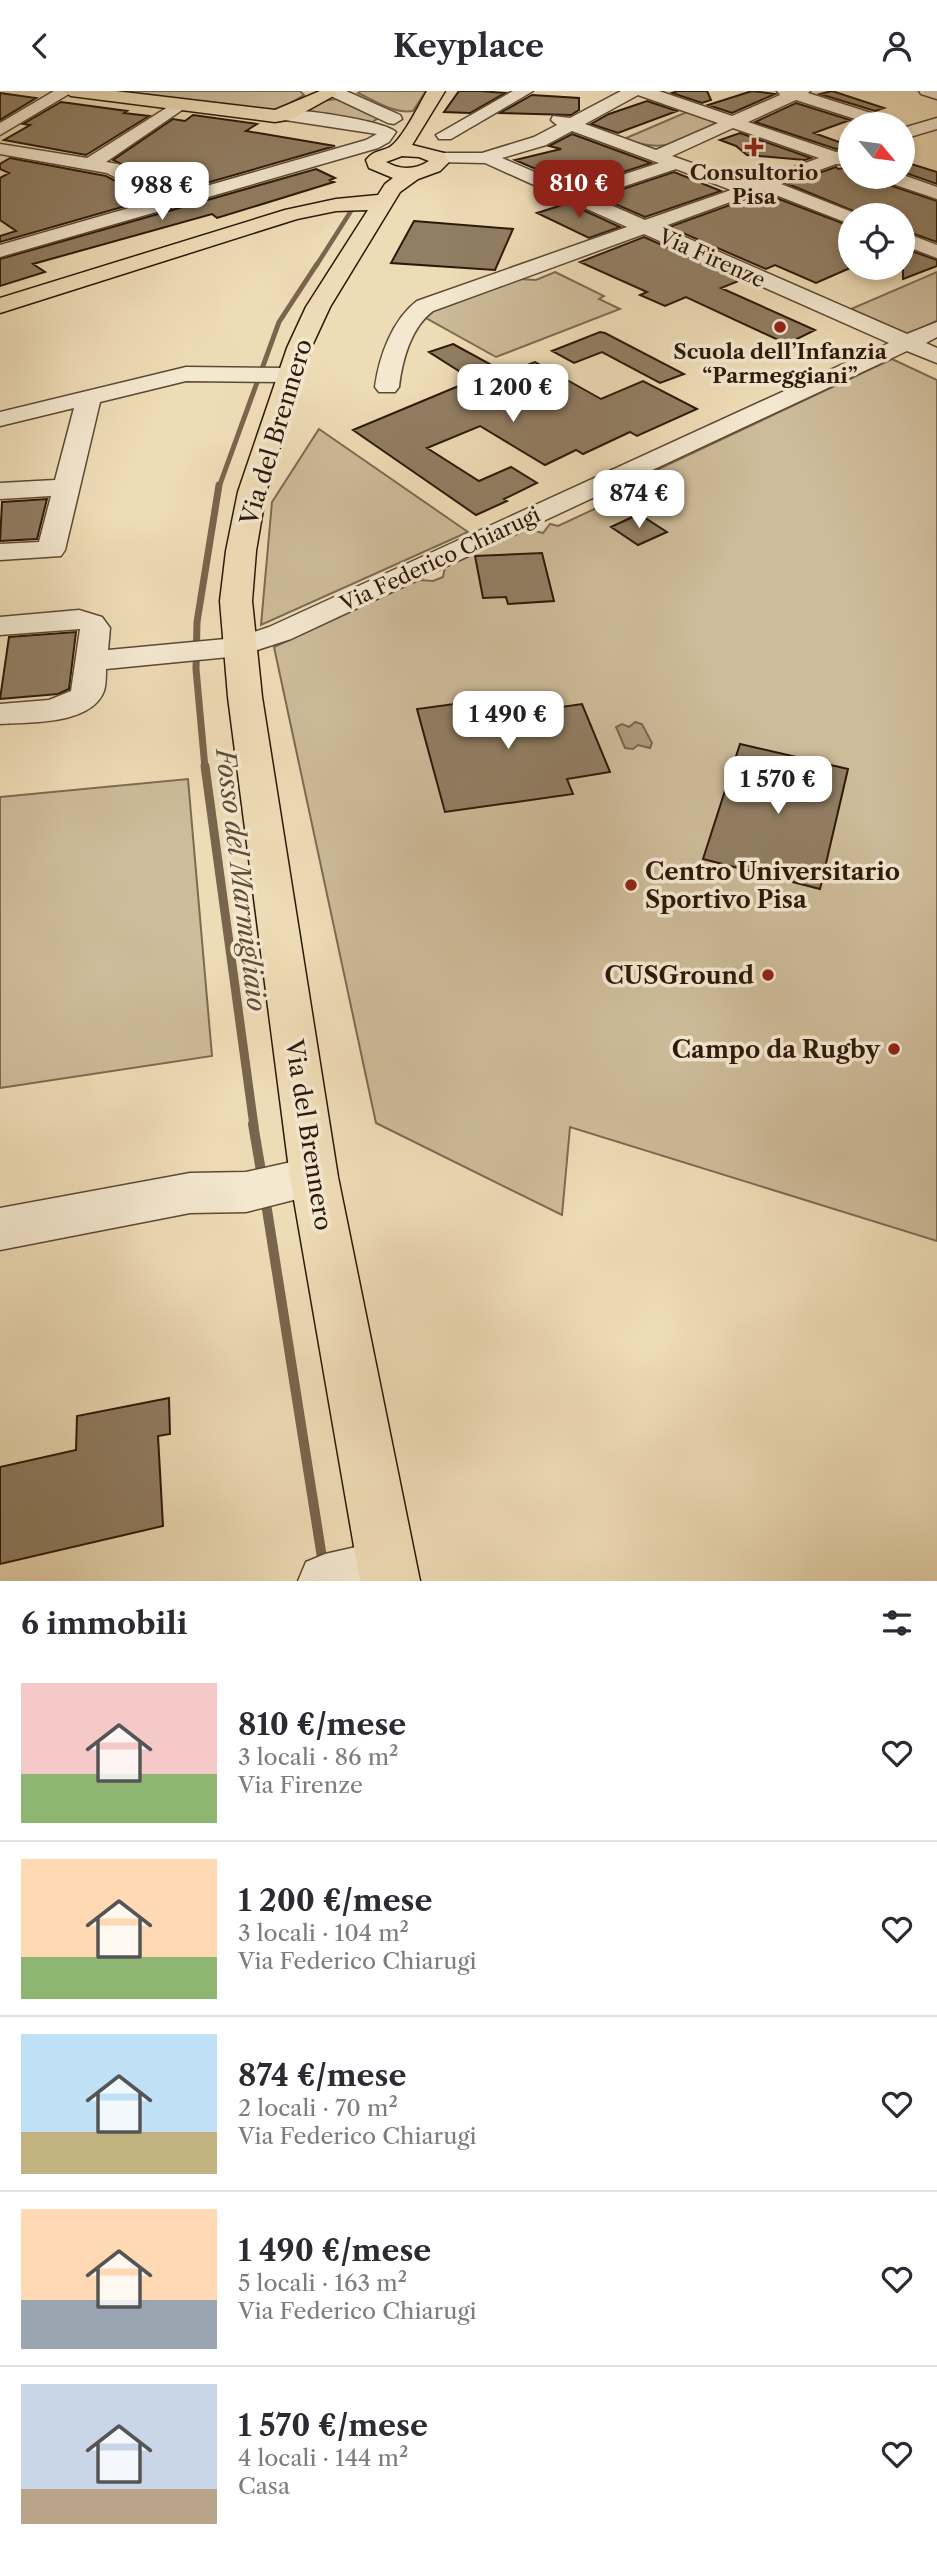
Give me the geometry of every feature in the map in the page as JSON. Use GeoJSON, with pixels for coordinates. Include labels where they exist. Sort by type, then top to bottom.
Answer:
{"type":"FeatureCollection","features":[{"type":"Feature","properties":{"kind":"main road"},"geometry":{"type":"LineString","coordinates":[[69,91],[269,116],[285,115],[323,94]]}},
{"type":"Feature","properties":{"kind":"main road"},"geometry":{"type":"LineString","coordinates":[[0,306],[292,214],[336,205],[371,202],[388,177],[376,164],[376,159],[383,154],[397,151],[415,137],[436,91]]}},
{"type":"Feature","properties":{"kind":"main road"},"geometry":{"type":"LineString","coordinates":[[384,170],[413,173],[436,162],[415,137]]}},
{"type":"Feature","properties":{"kind":"main road","name":"Via del Brennero"},"geometry":{"type":"LineString","coordinates":[[362,1576],[282,1184],[269,882],[215,649],[236,601],[241,551],[269,374],[318,307],[371,202],[413,173]]}},
{"type":"Feature","properties":{"kind":"street"},"geometry":{"type":"LineString","coordinates":[[0,130],[69,91]]}},
{"type":"Feature","properties":{"kind":"street"},"geometry":{"type":"LineString","coordinates":[[445,135],[526,91]]}},
{"type":"Feature","properties":{"kind":"street"},"geometry":{"type":"LineString","coordinates":[[493,152],[607,91]]}},
{"type":"Feature","properties":{"kind":"street"},"geometry":{"type":"LineString","coordinates":[[436,162],[532,144],[633,91]]}},
{"type":"Feature","properties":{"kind":"street"},"geometry":{"type":"LineString","coordinates":[[643,91],[838,155]]}},
{"type":"Feature","properties":{"kind":"street"},"geometry":{"type":"LineString","coordinates":[[927,91],[937,94]]}},
{"type":"Feature","properties":{"kind":"street"},"geometry":{"type":"LineString","coordinates":[[574,197],[668,156],[794,92],[852,112]]}},
{"type":"Feature","properties":{"kind":"street"},"geometry":{"type":"LineString","coordinates":[[323,94],[415,137]]}},
{"type":"Feature","properties":{"kind":"street"},"geometry":{"type":"LineString","coordinates":[[92,163],[179,105]]}},
{"type":"Feature","properties":{"kind":"street"},"geometry":{"type":"LineString","coordinates":[[0,251],[376,142],[386,135],[385,129],[285,115]]}},
{"type":"Feature","properties":{"kind":"street"},"geometry":{"type":"LineString","coordinates":[[555,119],[838,214]]}},
{"type":"Feature","properties":{"kind":"street"},"geometry":{"type":"LineString","coordinates":[[915,129],[937,123]]}},
{"type":"Feature","properties":{"kind":"street"},"geometry":{"type":"LineString","coordinates":[[915,134],[937,140]]}},
{"type":"Feature","properties":{"kind":"street"},"geometry":{"type":"LineString","coordinates":[[0,149],[92,163],[121,171],[173,201]]}},
{"type":"Feature","properties":{"kind":"street","name":"Via Firenze"},"geometry":{"type":"LineString","coordinates":[[493,152],[574,197],[937,356]]}},
{"type":"Feature","properties":{"kind":"street"},"geometry":{"type":"LineString","coordinates":[[387,387],[388,372],[417,310],[643,227],[838,161]]}},
{"type":"Feature","properties":{"kind":"street"},"geometry":{"type":"LineString","coordinates":[[915,186],[937,193]]}},
{"type":"Feature","properties":{"kind":"street"},"geometry":{"type":"LineString","coordinates":[[915,243],[937,252]]}},
{"type":"Feature","properties":{"kind":"street","name":"Via Federico Chiarugi"},"geometry":{"type":"LineString","coordinates":[[92,661],[215,649],[280,633],[937,329]]}},
{"type":"Feature","properties":{"kind":"street"},"geometry":{"type":"LineString","coordinates":[[0,419],[186,374],[269,374]]}},
{"type":"Feature","properties":{"kind":"street"},"geometry":{"type":"LineString","coordinates":[[0,552],[51,549],[89,397]]}},
{"type":"Feature","properties":{"kind":"street"},"geometry":{"type":"LineString","coordinates":[[0,491],[65,487]]}},
{"type":"Feature","properties":{"kind":"street"},"geometry":{"type":"LineString","coordinates":[[0,626],[86,620],[94,628],[89,689],[85,698],[67,707],[0,714]]}},
{"type":"Feature","properties":{"kind":"street"},"geometry":{"type":"LineString","coordinates":[[0,1229],[190,1193],[282,1184]]}},
{"type":"Feature","properties":{"kind":"shaded area"},"geometry":{"type":"Polygon","coordinates":[[[106,91],[300,91],[304,95],[277,111],[106,91]]]}},
{"type":"Feature","properties":{"kind":"shaded area"},"geometry":{"type":"Polygon","coordinates":[[[426,91],[413,111],[406,111],[378,103],[358,93],[426,91]]]}},
{"type":"Feature","properties":{"kind":"shaded area"},"geometry":{"type":"Polygon","coordinates":[[[336,99],[377,119],[371,123],[301,112],[322,101],[336,99]]]}},
{"type":"Feature","properties":{"kind":"shaded area"},"geometry":{"type":"Polygon","coordinates":[[[689,111],[720,122],[684,140],[663,145],[639,144],[624,139],[689,111]]]}},
{"type":"Feature","properties":{"kind":"shaded area"},"geometry":{"type":"Polygon","coordinates":[[[555,272],[604,296],[599,299],[620,309],[496,357],[426,318],[429,311],[518,279],[536,280],[555,272]]]}},
{"type":"Feature","properties":{"kind":"shaded area"},"geometry":{"type":"Polygon","coordinates":[[[937,272],[937,321],[908,334],[851,309],[937,272]]]}},
{"type":"Feature","properties":{"kind":"shaded area","name":"Centro Universitario Sportivo Pisa"},"geometry":{"type":"Polygon","coordinates":[[[892,359],[937,380],[937,1241],[570,1127],[562,1215],[376,1123],[274,647],[419,580],[433,581],[443,577],[445,567],[528,529],[543,533],[550,524],[558,526],[633,491],[631,482],[892,359]]]}},
{"type":"Feature","properties":{"kind":"shaded area"},"geometry":{"type":"Polygon","coordinates":[[[319,429],[468,532],[261,625],[272,502],[319,429]]]}},
{"type":"Feature","properties":{"kind":"shaded area"},"geometry":{"type":"Polygon","coordinates":[[[635,722],[642,724],[652,743],[650,748],[638,745],[633,749],[625,748],[616,727],[622,724],[629,727],[635,722]]]}},
{"type":"Feature","properties":{"kind":"shaded area"},"geometry":{"type":"Polygon","coordinates":[[[188,779],[212,1056],[0,1088],[0,797],[188,779]]]}},
{"type":"Feature","properties":{"kind":"building"},"geometry":{"type":"Polygon","coordinates":[[[459,91],[505,93],[470,113],[444,112],[459,91]]]}},
{"type":"Feature","properties":{"kind":"building"},"geometry":{"type":"Polygon","coordinates":[[[707,91],[711,100],[702,103],[672,93],[707,91]]]}},
{"type":"Feature","properties":{"kind":"building"},"geometry":{"type":"Polygon","coordinates":[[[752,91],[775,94],[732,113],[708,105],[752,91]]]}},
{"type":"Feature","properties":{"kind":"building"},"geometry":{"type":"Polygon","coordinates":[[[832,91],[884,108],[875,111],[820,94],[832,91]]]}},
{"type":"Feature","properties":{"kind":"building"},"geometry":{"type":"Polygon","coordinates":[[[0,93],[36,98],[0,120],[0,93]]]}},
{"type":"Feature","properties":{"kind":"building"},"geometry":{"type":"Polygon","coordinates":[[[532,95],[579,98],[579,110],[571,115],[500,113],[532,95]]]}},
{"type":"Feature","properties":{"kind":"building"},"geometry":{"type":"Polygon","coordinates":[[[647,101],[677,111],[618,133],[591,124],[609,114],[647,101]]]}},
{"type":"Feature","properties":{"kind":"building"},"geometry":{"type":"Polygon","coordinates":[[[61,102],[149,116],[86,155],[4,140],[30,125],[23,124],[61,102]]]}},
{"type":"Feature","properties":{"kind":"building"},"geometry":{"type":"Polygon","coordinates":[[[796,103],[838,116],[838,124],[814,133],[838,142],[838,149],[836,149],[755,122],[796,103]]]}},
{"type":"Feature","properties":{"kind":"building"},"geometry":{"type":"Polygon","coordinates":[[[193,115],[257,124],[246,131],[335,146],[175,192],[113,160],[173,119],[185,121],[193,115]]]}},
{"type":"Feature","properties":{"kind":"building","name":"Consultorio Pisa"},"geometry":{"type":"Polygon","coordinates":[[[740,133],[811,158],[805,160],[747,155],[736,146],[720,140],[740,133]]]}},
{"type":"Feature","properties":{"kind":"building"},"geometry":{"type":"Polygon","coordinates":[[[572,134],[651,163],[577,187],[515,160],[561,149],[549,146],[572,134]]]}},
{"type":"Feature","properties":{"kind":"building"},"geometry":{"type":"Polygon","coordinates":[[[10,158],[106,176],[150,199],[0,242],[0,236],[16,231],[0,220],[0,178],[9,173],[0,169],[0,164],[10,158]]]}},
{"type":"Feature","properties":{"kind":"building"},"geometry":{"type":"Polygon","coordinates":[[[915,165],[937,172],[937,184],[915,176],[915,165]]]}},
{"type":"Feature","properties":{"kind":"building"},"geometry":{"type":"Polygon","coordinates":[[[836,167],[838,189],[901,189],[937,201],[937,242],[915,234],[915,203],[838,205],[788,184],[836,167]]]}},
{"type":"Feature","properties":{"kind":"building"},"geometry":{"type":"Polygon","coordinates":[[[316,169],[335,178],[330,180],[334,182],[217,218],[212,214],[33,264],[45,272],[0,286],[0,259],[316,169]]]}},
{"type":"Feature","properties":{"kind":"building"},"geometry":{"type":"Polygon","coordinates":[[[674,172],[721,191],[645,217],[599,197],[674,172]]]}},
{"type":"Feature","properties":{"kind":"building"},"geometry":{"type":"Polygon","coordinates":[[[763,193],[838,221],[838,273],[816,283],[775,265],[766,269],[669,227],[763,193]]]}},
{"type":"Feature","properties":{"kind":"building"},"geometry":{"type":"Polygon","coordinates":[[[568,203],[620,227],[589,238],[537,213],[568,203]]]}},
{"type":"Feature","properties":{"kind":"building"},"geometry":{"type":"Polygon","coordinates":[[[414,221],[513,229],[495,270],[391,263],[414,221]]]}},
{"type":"Feature","properties":{"kind":"building"},"geometry":{"type":"Polygon","coordinates":[[[644,237],[741,280],[721,288],[815,330],[787,344],[686,297],[665,306],[640,295],[647,292],[580,262],[644,237]]]}},
{"type":"Feature","properties":{"kind":"building"},"geometry":{"type":"Polygon","coordinates":[[[915,252],[937,260],[937,266],[915,274],[915,252]]]}},
{"type":"Feature","properties":{"kind":"building"},"geometry":{"type":"Polygon","coordinates":[[[600,332],[684,374],[660,383],[602,352],[574,363],[552,351],[600,332]]]}},
{"type":"Feature","properties":{"kind":"building"},"geometry":{"type":"Polygon","coordinates":[[[453,344],[506,373],[535,362],[601,399],[643,381],[697,409],[637,436],[630,432],[583,454],[576,450],[545,465],[480,426],[427,448],[479,481],[511,467],[537,483],[476,515],[353,430],[473,380],[429,352],[453,344]]]}},
{"type":"Feature","properties":{"kind":"building"},"geometry":{"type":"Polygon","coordinates":[[[47,499],[37,539],[0,541],[2,502],[47,499]]]}},
{"type":"Feature","properties":{"kind":"building"},"geometry":{"type":"Polygon","coordinates":[[[639,514],[667,532],[638,545],[611,527],[639,514]]]}},
{"type":"Feature","properties":{"kind":"building"},"geometry":{"type":"Polygon","coordinates":[[[542,553],[554,601],[508,604],[506,597],[483,598],[475,556],[542,553]]]}},
{"type":"Feature","properties":{"kind":"building"},"geometry":{"type":"Polygon","coordinates":[[[76,632],[69,689],[58,694],[0,699],[9,637],[76,632]]]}},
{"type":"Feature","properties":{"kind":"building"},"geometry":{"type":"Polygon","coordinates":[[[535,693],[541,710],[582,704],[610,772],[567,779],[573,794],[445,812],[417,709],[535,693]]]}},
{"type":"Feature","properties":{"kind":"building"},"geometry":{"type":"Polygon","coordinates":[[[740,744],[848,769],[820,889],[703,859],[740,744]]]}},
{"type":"Feature","properties":{"kind":"building"},"geometry":{"type":"Polygon","coordinates":[[[169,1398],[170,1434],[158,1436],[163,1526],[0,1564],[0,1467],[76,1450],[77,1416],[169,1398]]]}},
{"type":"Feature","properties":{"kind":"waterway","name":"Fosso del Marmigliaio"},"geometry":{"type":"LineString","coordinates":[[316,266],[351,211]]}},
{"type":"Feature","properties":{"kind":"waterway","name":"Fosso del Marmigliaio"},"geometry":{"type":"LineString","coordinates":[[219,487],[279,322],[317,264]]}},
{"type":"Feature","properties":{"kind":"waterway","name":"Fosso del Marmigliaio"},"geometry":{"type":"LineString","coordinates":[[205,768],[196,669],[197,622],[219,485]]}},
{"type":"Feature","properties":{"kind":"waterway","name":"Fosso del Marmigliaio"},"geometry":{"type":"LineString","coordinates":[[205,766],[254,1126]]}},
{"type":"Feature","properties":{"kind":"waterway","name":"Fosso del Marmigliaio"},"geometry":{"type":"LineString","coordinates":[[253,1124],[262,1177]]}},
{"type":"Feature","properties":{"kind":"waterway","name":"Fosso del Marmigliaio"},"geometry":{"type":"LineString","coordinates":[[265,1197],[323,1564]]}},
{"type":"Feature","properties":{"kind":"place","name":"Consultorio Pisa"},"geometry":{"type":"Point","coordinates":[754,147]}},
{"type":"Feature","properties":{"kind":"place","name":"Scuola dell’Infanzia “Parmeggiani”"},"geometry":{"type":"Point","coordinates":[780,327]}},
{"type":"Feature","properties":{"kind":"place","name":"Centro Universitario Sportivo Pisa"},"geometry":{"type":"Point","coordinates":[631,885]}},
{"type":"Feature","properties":{"kind":"place","name":"CUSGround"},"geometry":{"type":"Point","coordinates":[768,975]}},
{"type":"Feature","properties":{"kind":"place","name":"Campo da Rugby"},"geometry":{"type":"Point","coordinates":[894,1049]}}]}
